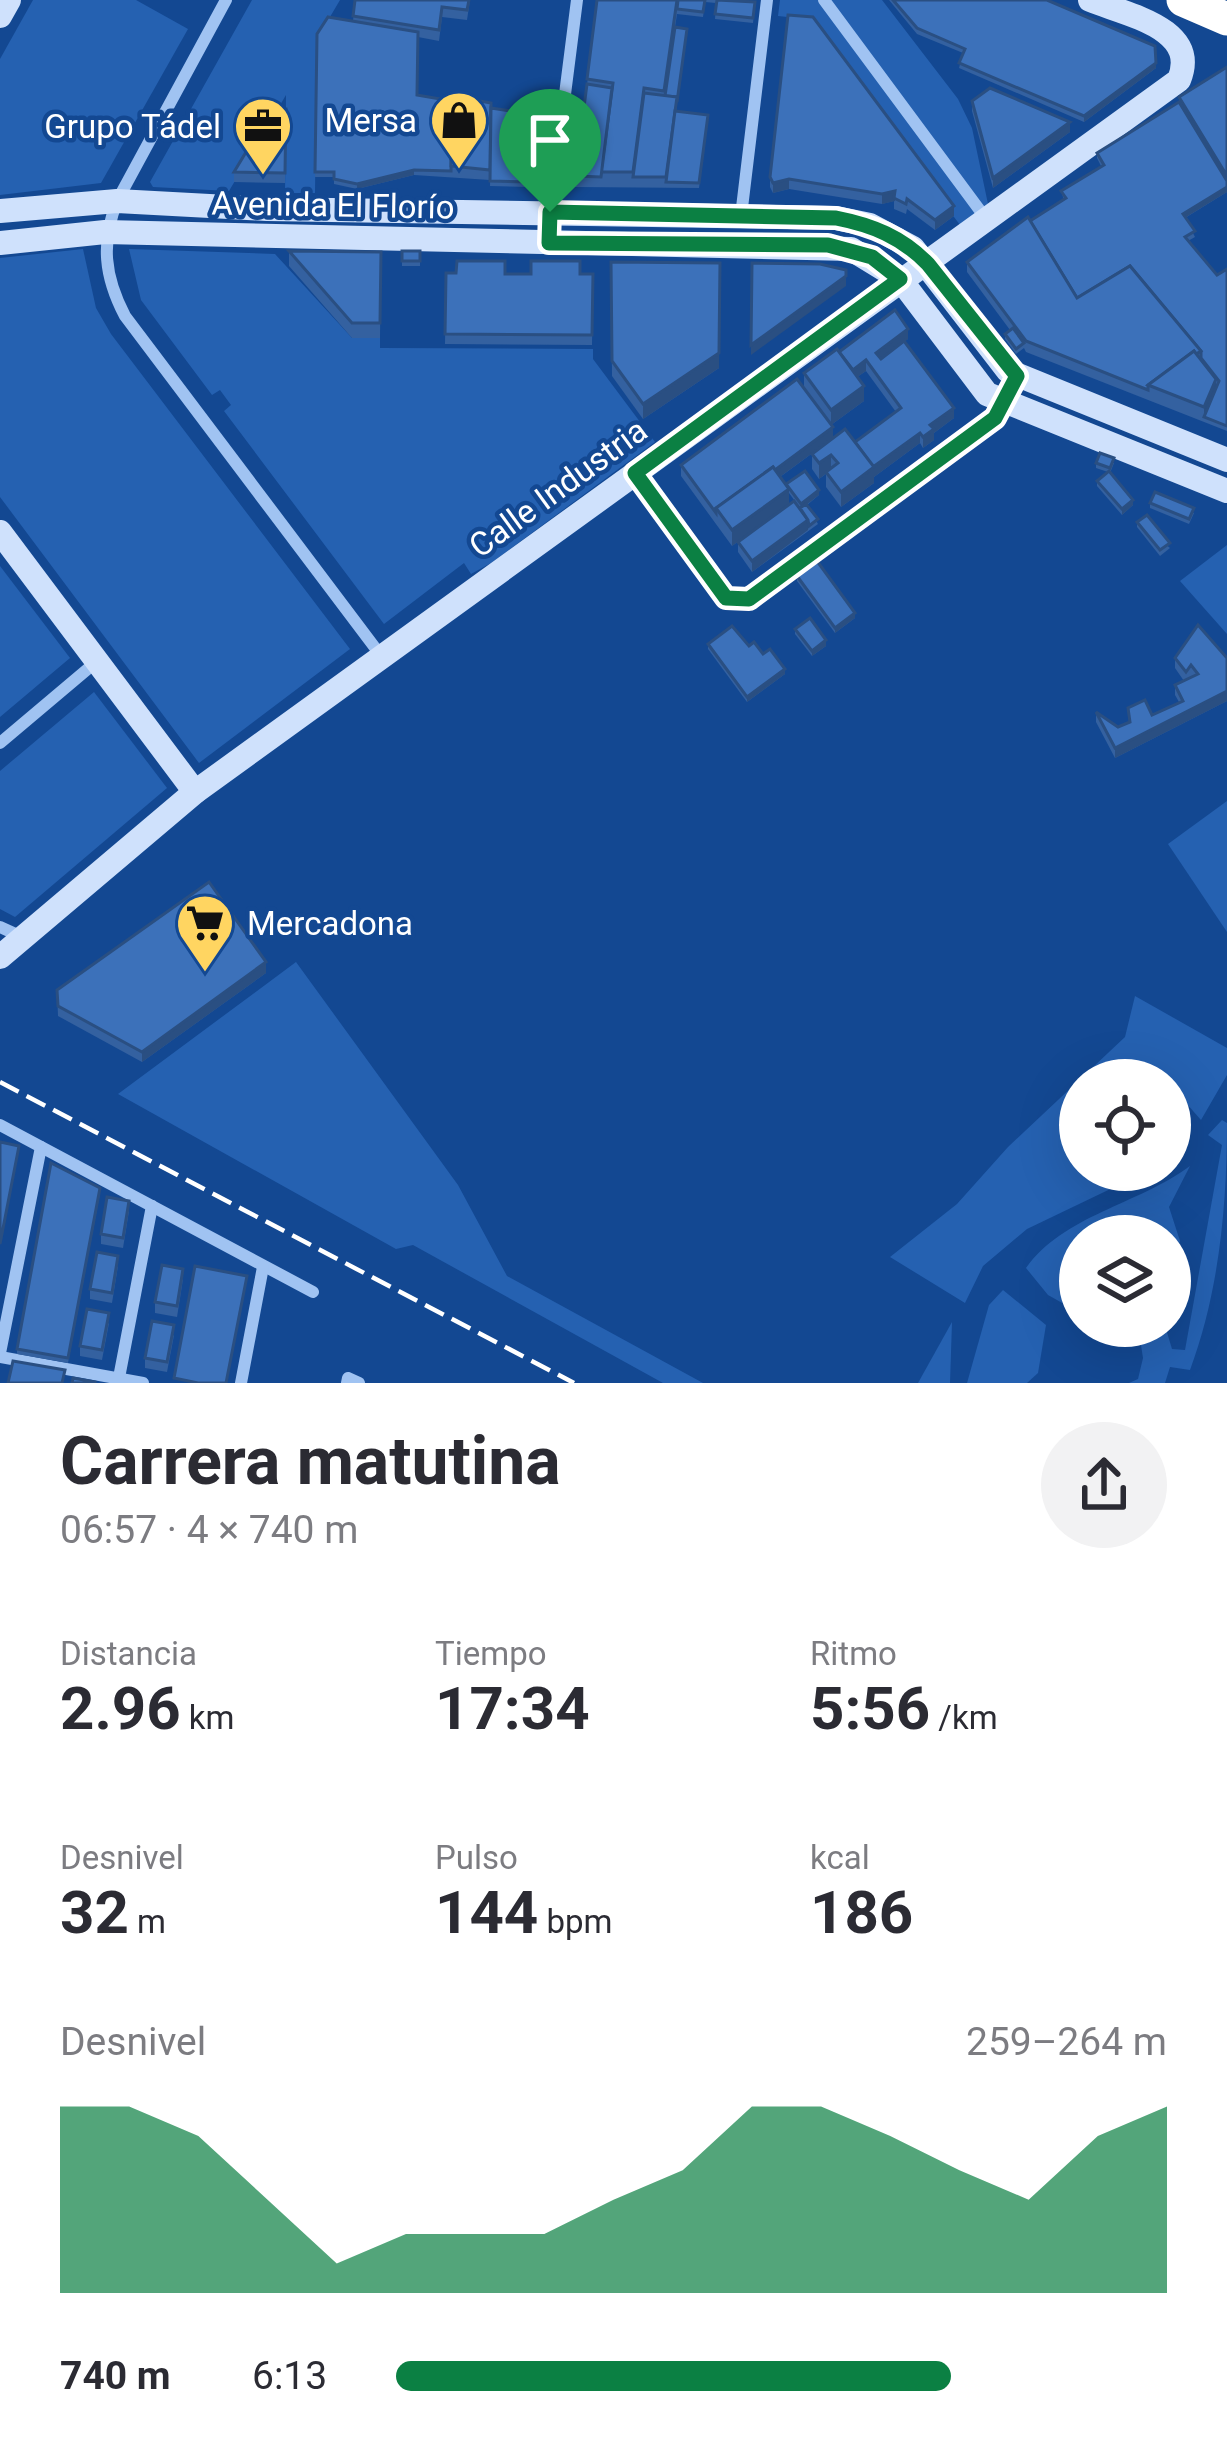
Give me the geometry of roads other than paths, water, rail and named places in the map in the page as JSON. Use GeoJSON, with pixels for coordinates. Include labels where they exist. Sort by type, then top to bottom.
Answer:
{"type":"FeatureCollection","features":[{"type":"Feature","properties":{"kind":"highway"},"geometry":{"type":"LineString","coordinates":[[1183,0],[1227,19]]}},
{"type":"Feature","properties":{"kind":"main road"},"geometry":{"type":"LineString","coordinates":[[0,16],[9,0]]}},
{"type":"Feature","properties":{"kind":"main road","name":"Calle Industria"},"geometry":{"type":"LineString","coordinates":[[0,957],[12,932],[195,792],[1168,90],[1186,64],[1182,46],[1168,33],[1090,0]]}},
{"type":"Feature","properties":{"kind":"main road","name":"Avenida El Florío"},"geometry":{"type":"LineString","coordinates":[[0,211],[117,201],[836,218],[870,225],[913,248],[1017,376],[1227,460]]}},
{"type":"Feature","properties":{"kind":"main road"},"geometry":{"type":"LineString","coordinates":[[549,243],[550,212]]}},
{"type":"Feature","properties":{"kind":"main road"},"geometry":{"type":"LineString","coordinates":[[738,245],[741,216]]}},
{"type":"Feature","properties":{"kind":"main road","name":"Avenida El Florío"},"geometry":{"type":"LineString","coordinates":[[0,243],[105,232],[851,249],[900,279],[987,394],[1227,491]]}},
{"type":"Feature","properties":{"kind":"main road"},"geometry":{"type":"LineString","coordinates":[[1005,404],[1017,376]]}},
{"type":"Feature","properties":{"kind":"main road"},"geometry":{"type":"LineString","coordinates":[[0,532],[195,792]]}},
{"type":"Feature","properties":{"kind":"street"},"geometry":{"type":"LineString","coordinates":[[226,0],[117,201],[105,232],[109,279],[125,316],[382,657]]}},
{"type":"Feature","properties":{"kind":"street"},"geometry":{"type":"LineString","coordinates":[[550,212],[577,0]]}},
{"type":"Feature","properties":{"kind":"street"},"geometry":{"type":"LineString","coordinates":[[741,216],[767,0]]}},
{"type":"Feature","properties":{"kind":"street"},"geometry":{"type":"LineString","coordinates":[[824,0],[987,220]]}},
{"type":"Feature","properties":{"kind":"street"},"geometry":{"type":"LineString","coordinates":[[635,473],[726,598],[739,602],[976,432],[1005,404]]}},
{"type":"Feature","properties":{"kind":"street"},"geometry":{"type":"LineString","coordinates":[[0,743],[97,661]]}},
{"type":"Feature","properties":{"kind":"street"},"geometry":{"type":"LineString","coordinates":[[0,1124],[313,1292]]}},
{"type":"Feature","properties":{"kind":"street"},"geometry":{"type":"LineString","coordinates":[[40,1148],[0,1354],[142,1383]]}},
{"type":"Feature","properties":{"kind":"street"},"geometry":{"type":"LineString","coordinates":[[118,1381],[152,1206]]}},
{"type":"Feature","properties":{"kind":"street"},"geometry":{"type":"LineString","coordinates":[[241,1383],[263,1268]]}},
{"type":"Feature","properties":{"kind":"street"},"geometry":{"type":"LineString","coordinates":[[347,1383],[348,1378],[359,1383]]}},
{"type":"Feature","properties":{"kind":"railway"},"geometry":{"type":"LineString","coordinates":[[0,1082],[574,1383]]}},
{"type":"Feature","properties":{"kind":"place","name":"Mersa"},"geometry":{"type":"Point","coordinates":[459,171]}},
{"type":"Feature","properties":{"kind":"place","name":"Grupo Tádel"},"geometry":{"type":"Point","coordinates":[263,177]}},
{"type":"Feature","properties":{"kind":"place","name":"Mercadona"},"geometry":{"type":"Point","coordinates":[205,974]}}]}
